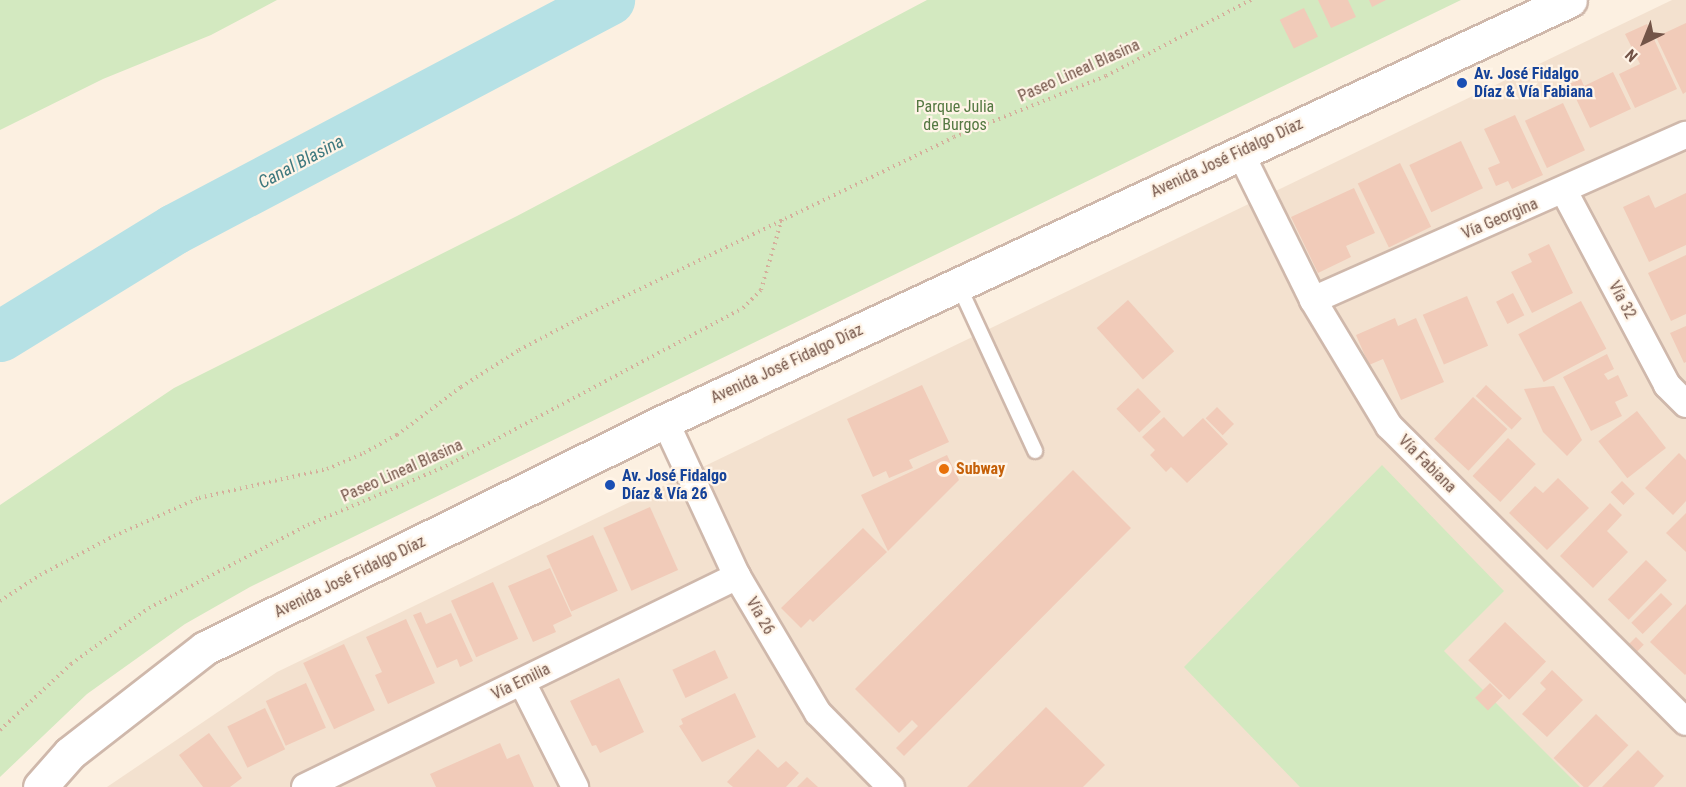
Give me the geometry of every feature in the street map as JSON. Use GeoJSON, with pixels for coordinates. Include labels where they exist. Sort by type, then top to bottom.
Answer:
{"type":"FeatureCollection","features":[{"type":"Feature","properties":{"kind":"street","name":"Avenida José Fidalgo Díaz"},"geometry":{"type":"LineString","coordinates":[[40,787],[70,753],[206,648],[665,421],[1570,0]]}},
{"type":"Feature","properties":{"kind":"street","name":"Vía Georgina"},"geometry":{"type":"LineString","coordinates":[[1313,300],[1564,191],[1686,135]]}},
{"type":"Feature","properties":{"kind":"street","name":"Vía Fabiana"},"geometry":{"type":"LineString","coordinates":[[1240,152],[1313,300],[1389,426],[1686,722]]}},
{"type":"Feature","properties":{"kind":"street","name":"Vía 32"},"geometry":{"type":"LineString","coordinates":[[1564,191],[1667,385],[1686,404]]}},
{"type":"Feature","properties":{"kind":"street","name":"Vía 26"},"geometry":{"type":"LineString","coordinates":[[665,421],[737,576],[818,713],[891,787]]}},
{"type":"Feature","properties":{"kind":"street","name":"Vía Emilia"},"geometry":{"type":"LineString","coordinates":[[304,787],[737,576]]}},
{"type":"Feature","properties":{"kind":"street"},"geometry":{"type":"LineString","coordinates":[[522,682],[575,787]]}},
{"type":"Feature","properties":{"kind":"lane"},"geometry":{"type":"LineString","coordinates":[[958,284],[1035,451]]}},
{"type":"Feature","properties":{"kind":"path","name":"Paseo Lineal Blasina"},"geometry":{"type":"LineString","coordinates":[[0,601],[40,575],[114,536],[199,498],[327,469],[364,453],[396,435],[461,387],[519,350],[783,218],[954,137],[1106,76],[1251,0]]}},
{"type":"Feature","properties":{"kind":"path","name":"Paseo Lineal Blasina"},"geometry":{"type":"LineString","coordinates":[[0,730],[71,664],[149,608],[308,525],[446,466],[743,308],[761,290],[783,218]]}},
{"type":"Feature","properties":{"kind":"shaded area"},"geometry":{"type":"Polygon","coordinates":[[[1672,0],[1686,0],[1686,787],[107,787],[277,672],[1672,0]]]}},
{"type":"Feature","properties":{"kind":"green space"},"geometry":{"type":"Polygon","coordinates":[[[0,0],[277,0],[211,35],[103,79],[0,130],[0,0]]]}},
{"type":"Feature","properties":{"kind":"green space","name":"Parque Julia de Burgos"},"geometry":{"type":"Polygon","coordinates":[[[927,0],[1461,0],[250,587],[185,624],[87,694],[0,777],[0,505],[174,388],[517,216],[927,0]]]}},
{"type":"Feature","properties":{"kind":"green space"},"geometry":{"type":"Polygon","coordinates":[[[1382,465],[1504,591],[1444,651],[1580,787],[1300,787],[1184,667],[1382,465]]]}},
{"type":"Feature","properties":{"kind":"building"},"geometry":{"type":"Polygon","coordinates":[[[1318,0],[1348,0],[1356,17],[1331,28],[1318,0]]]}},
{"type":"Feature","properties":{"kind":"building"},"geometry":{"type":"Polygon","coordinates":[[[1369,0],[1386,0],[1372,7],[1369,0]]]}},
{"type":"Feature","properties":{"kind":"building"},"geometry":{"type":"Polygon","coordinates":[[[1304,8],[1318,37],[1294,49],[1280,20],[1304,8]]]}},
{"type":"Feature","properties":{"kind":"building"},"geometry":{"type":"Polygon","coordinates":[[[1686,23],[1686,92],[1683,94],[1656,37],[1686,23]]]}},
{"type":"Feature","properties":{"kind":"building"},"geometry":{"type":"Polygon","coordinates":[[[1647,24],[1677,89],[1635,108],[1619,74],[1640,64],[1625,34],[1647,24]]]}},
{"type":"Feature","properties":{"kind":"building"},"geometry":{"type":"Polygon","coordinates":[[[1613,72],[1631,109],[1590,128],[1569,84],[1581,79],[1584,86],[1613,72]]]}},
{"type":"Feature","properties":{"kind":"building"},"geometry":{"type":"Polygon","coordinates":[[[1563,103],[1585,150],[1547,168],[1525,121],[1563,103]]]}},
{"type":"Feature","properties":{"kind":"building"},"geometry":{"type":"Polygon","coordinates":[[[1515,115],[1543,175],[1512,189],[1508,181],[1496,186],[1488,168],[1500,163],[1484,129],[1515,115]]]}},
{"type":"Feature","properties":{"kind":"building"},"geometry":{"type":"Polygon","coordinates":[[[1461,141],[1483,188],[1431,212],[1409,165],[1461,141]]]}},
{"type":"Feature","properties":{"kind":"building"},"geometry":{"type":"Polygon","coordinates":[[[1400,163],[1431,227],[1389,247],[1358,184],[1400,163]]]}},
{"type":"Feature","properties":{"kind":"building"},"geometry":{"type":"Polygon","coordinates":[[[1354,188],[1375,233],[1346,246],[1351,257],[1318,273],[1291,217],[1354,188]]]}},
{"type":"Feature","properties":{"kind":"building"},"geometry":{"type":"Polygon","coordinates":[[[1686,193],[1686,245],[1649,262],[1623,207],[1649,195],[1655,208],[1686,193]]]}},
{"type":"Feature","properties":{"kind":"building"},"geometry":{"type":"Polygon","coordinates":[[[1549,244],[1573,293],[1532,313],[1511,272],[1532,262],[1528,254],[1549,244]]]}},
{"type":"Feature","properties":{"kind":"building"},"geometry":{"type":"Polygon","coordinates":[[[1686,255],[1686,314],[1671,321],[1648,273],[1686,255]]]}},
{"type":"Feature","properties":{"kind":"building"},"geometry":{"type":"Polygon","coordinates":[[[1513,293],[1524,315],[1507,324],[1496,302],[1513,293]]]}},
{"type":"Feature","properties":{"kind":"building"},"geometry":{"type":"Polygon","coordinates":[[[1467,296],[1488,346],[1444,364],[1423,315],[1467,296]]]}},
{"type":"Feature","properties":{"kind":"building"},"geometry":{"type":"Polygon","coordinates":[[[1128,300],[1174,351],[1143,379],[1097,328],[1128,300]]]}},
{"type":"Feature","properties":{"kind":"building"},"geometry":{"type":"Polygon","coordinates":[[[1581,301],[1606,349],[1544,382],[1518,334],[1581,301]]]}},
{"type":"Feature","properties":{"kind":"building"},"geometry":{"type":"Polygon","coordinates":[[[1395,318],[1398,326],[1416,318],[1444,382],[1401,400],[1383,359],[1369,365],[1356,335],[1395,318]]]}},
{"type":"Feature","properties":{"kind":"building"},"geometry":{"type":"Polygon","coordinates":[[[1686,326],[1686,362],[1684,363],[1670,333],[1686,326]]]}},
{"type":"Feature","properties":{"kind":"building"},"geometry":{"type":"Polygon","coordinates":[[[1607,354],[1614,369],[1604,374],[1608,380],[1618,375],[1628,396],[1615,402],[1622,416],[1591,431],[1563,377],[1607,354]]]}},
{"type":"Feature","properties":{"kind":"building"},"geometry":{"type":"Polygon","coordinates":[[[922,385],[949,442],[909,460],[913,468],[889,478],[886,471],[873,477],[847,419],[922,385]]]}},
{"type":"Feature","properties":{"kind":"building"},"geometry":{"type":"Polygon","coordinates":[[[1486,385],[1522,418],[1512,429],[1476,396],[1486,385]]]}},
{"type":"Feature","properties":{"kind":"building"},"geometry":{"type":"Polygon","coordinates":[[[1554,386],[1582,440],[1567,456],[1543,432],[1524,389],[1554,386]]]}},
{"type":"Feature","properties":{"kind":"building"},"geometry":{"type":"Polygon","coordinates":[[[1138,388],[1161,412],[1139,433],[1116,409],[1138,388]]]}},
{"type":"Feature","properties":{"kind":"building"},"geometry":{"type":"Polygon","coordinates":[[[1473,397],[1507,429],[1468,471],[1434,439],[1473,397]]]}},
{"type":"Feature","properties":{"kind":"building"},"geometry":{"type":"Polygon","coordinates":[[[1217,407],[1234,424],[1223,435],[1206,418],[1217,407]]]}},
{"type":"Feature","properties":{"kind":"building"},"geometry":{"type":"Polygon","coordinates":[[[1637,411],[1666,448],[1627,478],[1598,441],[1637,411]]]}},
{"type":"Feature","properties":{"kind":"building"},"geometry":{"type":"Polygon","coordinates":[[[1164,417],[1183,437],[1203,418],[1228,444],[1187,483],[1171,467],[1166,472],[1150,455],[1155,450],[1142,437],[1164,417]]]}},
{"type":"Feature","properties":{"kind":"building"},"geometry":{"type":"Polygon","coordinates":[[[1508,438],[1536,464],[1500,502],[1473,476],[1508,438]]]}},
{"type":"Feature","properties":{"kind":"building"},"geometry":{"type":"Polygon","coordinates":[[[1679,453],[1686,460],[1686,501],[1673,515],[1645,488],[1679,453]]]}},
{"type":"Feature","properties":{"kind":"building"},"geometry":{"type":"Polygon","coordinates":[[[947,455],[959,480],[888,551],[861,495],[947,455]]]}},
{"type":"Feature","properties":{"kind":"building"},"geometry":{"type":"Polygon","coordinates":[[[1073,470],[1131,528],[904,756],[896,748],[918,726],[912,720],[899,733],[855,689],[1073,470]]]}},
{"type":"Feature","properties":{"kind":"building"},"geometry":{"type":"Polygon","coordinates":[[[1558,478],[1589,508],[1547,550],[1509,513],[1535,486],[1543,493],[1558,478]]]}},
{"type":"Feature","properties":{"kind":"building"},"geometry":{"type":"Polygon","coordinates":[[[1622,481],[1635,494],[1623,505],[1611,492],[1622,481]]]}},
{"type":"Feature","properties":{"kind":"building"},"geometry":{"type":"Polygon","coordinates":[[[1610,503],[1622,515],[1607,531],[1628,552],[1593,588],[1560,556],[1610,503]]]}},
{"type":"Feature","properties":{"kind":"building"},"geometry":{"type":"Polygon","coordinates":[[[650,507],[678,570],[631,591],[603,528],[650,507]]]}},
{"type":"Feature","properties":{"kind":"building"},"geometry":{"type":"Polygon","coordinates":[[[1686,513],[1686,552],[1666,533],[1686,513]]]}},
{"type":"Feature","properties":{"kind":"building"},"geometry":{"type":"Polygon","coordinates":[[[863,528],[887,552],[813,622],[810,619],[801,628],[781,608],[863,528]]]}},
{"type":"Feature","properties":{"kind":"building"},"geometry":{"type":"Polygon","coordinates":[[[593,535],[618,591],[571,611],[546,556],[593,535]]]}},
{"type":"Feature","properties":{"kind":"building"},"geometry":{"type":"Polygon","coordinates":[[[1646,560],[1667,580],[1629,620],[1608,600],[1646,560]]]}},
{"type":"Feature","properties":{"kind":"building"},"geometry":{"type":"Polygon","coordinates":[[[550,568],[572,616],[553,625],[556,632],[533,642],[508,586],[550,568]]]}},
{"type":"Feature","properties":{"kind":"building"},"geometry":{"type":"Polygon","coordinates":[[[493,582],[518,639],[476,657],[451,601],[493,582]]]}},
{"type":"Feature","properties":{"kind":"building"},"geometry":{"type":"Polygon","coordinates":[[[1661,593],[1672,604],[1643,634],[1631,623],[1661,593]]]}},
{"type":"Feature","properties":{"kind":"building"},"geometry":{"type":"Polygon","coordinates":[[[1686,604],[1686,674],[1685,675],[1650,642],[1686,604]]]}},
{"type":"Feature","properties":{"kind":"building"},"geometry":{"type":"Polygon","coordinates":[[[421,612],[426,624],[451,613],[473,661],[460,667],[457,659],[437,668],[413,615],[421,612]]]}},
{"type":"Feature","properties":{"kind":"building"},"geometry":{"type":"Polygon","coordinates":[[[406,619],[435,683],[388,704],[375,675],[382,672],[366,637],[406,619]]]}},
{"type":"Feature","properties":{"kind":"building"},"geometry":{"type":"Polygon","coordinates":[[[1505,622],[1546,662],[1509,700],[1468,660],[1505,622]]]}},
{"type":"Feature","properties":{"kind":"building"},"geometry":{"type":"Polygon","coordinates":[[[1636,637],[1644,645],[1631,658],[1623,650],[1636,637]]]}},
{"type":"Feature","properties":{"kind":"building"},"geometry":{"type":"Polygon","coordinates":[[[344,644],[375,710],[334,729],[303,663],[344,644]]]}},
{"type":"Feature","properties":{"kind":"building"},"geometry":{"type":"Polygon","coordinates":[[[715,650],[728,678],[686,698],[672,670],[715,650]]]}},
{"type":"Feature","properties":{"kind":"building"},"geometry":{"type":"Polygon","coordinates":[[[1552,670],[1583,700],[1547,737],[1522,714],[1546,689],[1540,683],[1552,670]]]}},
{"type":"Feature","properties":{"kind":"building"},"geometry":{"type":"Polygon","coordinates":[[[619,678],[644,732],[600,753],[596,745],[592,746],[570,701],[619,678]]]}},
{"type":"Feature","properties":{"kind":"building"},"geometry":{"type":"Polygon","coordinates":[[[306,683],[326,728],[286,746],[266,701],[306,683]]]}},
{"type":"Feature","properties":{"kind":"building"},"geometry":{"type":"Polygon","coordinates":[[[1490,683],[1503,696],[1488,711],[1475,698],[1490,683]]]}},
{"type":"Feature","properties":{"kind":"building"},"geometry":{"type":"Polygon","coordinates":[[[735,693],[756,737],[702,762],[679,726],[683,724],[681,719],[735,693]]]}},
{"type":"Feature","properties":{"kind":"building"},"geometry":{"type":"Polygon","coordinates":[[[1046,707],[1105,765],[1083,787],[967,787],[1046,707]]]}},
{"type":"Feature","properties":{"kind":"building"},"geometry":{"type":"Polygon","coordinates":[[[265,708],[285,749],[247,768],[227,726],[265,708]]]}},
{"type":"Feature","properties":{"kind":"building"},"geometry":{"type":"Polygon","coordinates":[[[1596,714],[1628,745],[1588,787],[1584,787],[1554,758],[1596,714]]]}},
{"type":"Feature","properties":{"kind":"building"},"geometry":{"type":"Polygon","coordinates":[[[209,733],[242,778],[230,787],[203,787],[179,755],[209,733]]]}},
{"type":"Feature","properties":{"kind":"building"},"geometry":{"type":"Polygon","coordinates":[[[500,743],[507,759],[519,754],[534,787],[436,787],[430,774],[500,743]]]}},
{"type":"Feature","properties":{"kind":"building"},"geometry":{"type":"Polygon","coordinates":[[[758,749],[778,768],[786,761],[799,773],[786,787],[733,787],[727,782],[758,749]]]}},
{"type":"Feature","properties":{"kind":"building"},"geometry":{"type":"Polygon","coordinates":[[[1638,750],[1664,776],[1654,787],[1602,787],[1638,750]]]}},
{"type":"Feature","properties":{"kind":"building"},"geometry":{"type":"Polygon","coordinates":[[[807,777],[818,787],[797,787],[807,777]]]}},
{"type":"Feature","properties":{"kind":"waterway","name":"Canal Blasina"},"geometry":{"type":"LineString","coordinates":[[0,336],[174,229],[609,0]]}},
{"type":"Feature","properties":{"kind":"place","name":"Av. José Fidalgo Díaz & Vía Fabiana"},"geometry":{"type":"Point","coordinates":[1462,83]}},
{"type":"Feature","properties":{"kind":"place","name":"Subway"},"geometry":{"type":"Point","coordinates":[944,469]}},
{"type":"Feature","properties":{"kind":"place","name":"Av. José Fidalgo Díaz & Vía 26"},"geometry":{"type":"Point","coordinates":[610,485]}}]}
